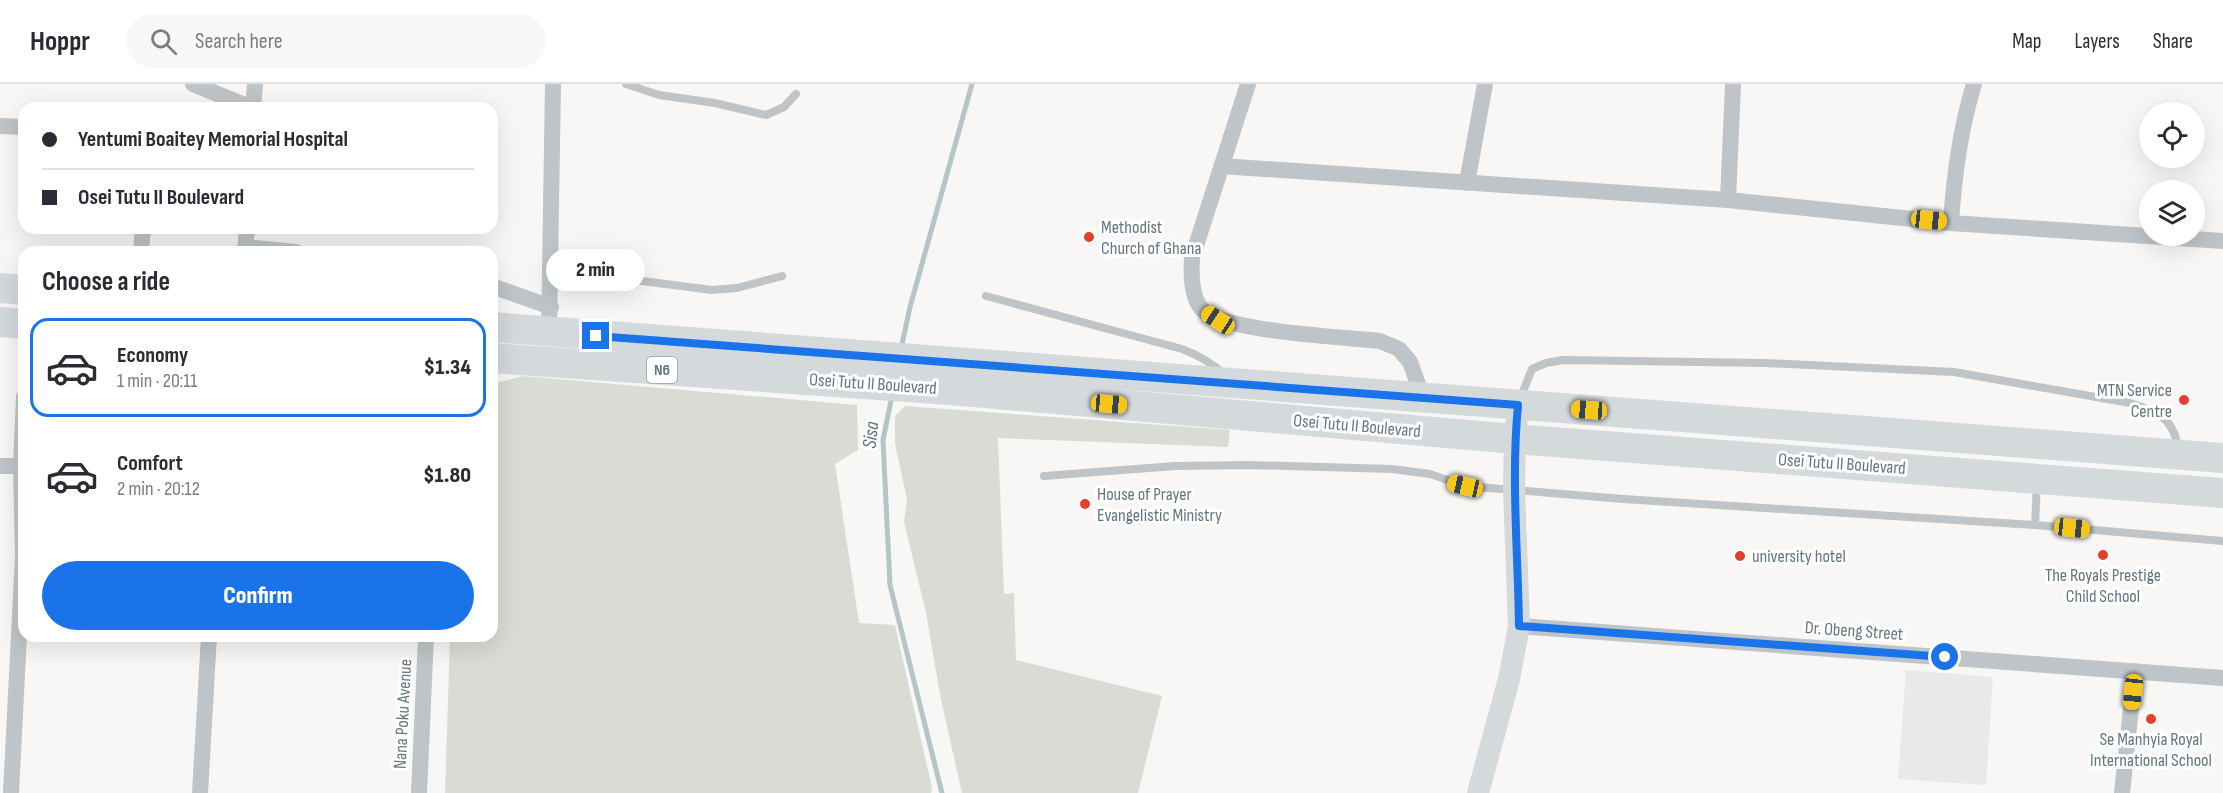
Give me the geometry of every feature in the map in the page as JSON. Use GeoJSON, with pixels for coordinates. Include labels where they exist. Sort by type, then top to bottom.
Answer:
{"type":"FeatureCollection","features":[{"type":"Feature","properties":{"kind":"highway"},"geometry":{"type":"LineString","coordinates":[[0,288],[18,290]]}},
{"type":"Feature","properties":{"kind":"highway","name":"Osei Tutu II Boulevard"},"geometry":{"type":"LineString","coordinates":[[498,326],[550,320],[830,352],[954,376],[1515,439],[2223,493]]}},
{"type":"Feature","properties":{"kind":"highway"},"geometry":{"type":"LineString","coordinates":[[0,322],[18,324]]}},
{"type":"Feature","properties":{"kind":"highway","name":"Osei Tutu II Boulevard"},"geometry":{"type":"LineString","coordinates":[[498,358],[833,381],[954,376],[1234,383],[2223,458]]}},
{"type":"Feature","properties":{"kind":"street"},"geometry":{"type":"LineString","coordinates":[[193,84],[237,102]]}},
{"type":"Feature","properties":{"kind":"street"},"geometry":{"type":"LineString","coordinates":[[253,102],[255,84]]}},
{"type":"Feature","properties":{"kind":"street"},"geometry":{"type":"LineString","coordinates":[[498,290],[550,320],[554,84]]}},
{"type":"Feature","properties":{"kind":"street"},"geometry":{"type":"LineString","coordinates":[[1248,84],[1192,258],[1190,275],[1201,308],[1218,320],[1259,329],[1380,341],[1399,349],[1410,362],[1423,398]]}},
{"type":"Feature","properties":{"kind":"street"},"geometry":{"type":"LineString","coordinates":[[1467,183],[1485,84]]}},
{"type":"Feature","properties":{"kind":"street"},"geometry":{"type":"LineString","coordinates":[[1728,200],[1733,84]]}},
{"type":"Feature","properties":{"kind":"street"},"geometry":{"type":"LineString","coordinates":[[1951,223],[1953,176],[1964,118],[1974,84]]}},
{"type":"Feature","properties":{"kind":"street"},"geometry":{"type":"LineString","coordinates":[[0,126],[18,128]]}},
{"type":"Feature","properties":{"kind":"street"},"geometry":{"type":"LineString","coordinates":[[1221,166],[1728,200],[1951,223],[2223,241]]}},
{"type":"Feature","properties":{"kind":"street"},"geometry":{"type":"LineString","coordinates":[[1478,793],[1509,679],[1519,626],[1514,489],[1518,405]]}},
{"type":"Feature","properties":{"kind":"street"},"geometry":{"type":"LineString","coordinates":[[0,466],[18,466]]}},
{"type":"Feature","properties":{"kind":"street","name":"Dr. Obeng Street"},"geometry":{"type":"LineString","coordinates":[[1519,626],[2223,678]]}},
{"type":"Feature","properties":{"kind":"street"},"geometry":{"type":"LineString","coordinates":[[11,793],[19,642]]}},
{"type":"Feature","properties":{"kind":"street"},"geometry":{"type":"LineString","coordinates":[[200,793],[209,642]]}},
{"type":"Feature","properties":{"kind":"street","name":"Nana Poku Avenue"},"geometry":{"type":"LineString","coordinates":[[419,793],[426,642]]}},
{"type":"Feature","properties":{"kind":"street"},"geometry":{"type":"LineString","coordinates":[[2122,793],[2134,671]]}},
{"type":"Feature","properties":{"kind":"lane"},"geometry":{"type":"LineString","coordinates":[[626,84],[659,95],[715,103],[766,115],[784,107],[796,94]]}},
{"type":"Feature","properties":{"kind":"lane"},"geometry":{"type":"LineString","coordinates":[[551,285],[619,278],[712,290],[737,288],[782,276]]}},
{"type":"Feature","properties":{"kind":"lane"},"geometry":{"type":"LineString","coordinates":[[986,296],[1197,354],[1234,383]]}},
{"type":"Feature","properties":{"kind":"lane"},"geometry":{"type":"LineString","coordinates":[[1518,405],[1532,369],[1546,363],[1563,360],[1765,363],[1954,372],[2130,403],[2155,411],[2166,419],[2176,436],[2179,455]]}},
{"type":"Feature","properties":{"kind":"lane"},"geometry":{"type":"LineString","coordinates":[[1044,476],[1175,466],[1261,465],[1392,469],[1430,474],[1465,486],[1623,499],[2035,525],[2223,541]]}},
{"type":"Feature","properties":{"kind":"lane"},"geometry":{"type":"LineString","coordinates":[[2035,525],[2037,479]]}},
{"type":"Feature","properties":{"kind":"shaded area"},"geometry":{"type":"Polygon","coordinates":[[[523,376],[857,405],[858,450],[835,464],[859,623],[895,625],[932,788],[931,793],[445,793],[450,642],[498,642],[498,382],[523,376]]]}},
{"type":"Feature","properties":{"kind":"shaded area"},"geometry":{"type":"Polygon","coordinates":[[[905,406],[1230,430],[1228,447],[998,438],[1004,594],[1014,593],[1016,660],[1162,696],[1138,793],[962,793],[941,700],[926,613],[904,522],[907,499],[895,444],[895,416],[905,406]]]}},
{"type":"Feature","properties":{"kind":"shaded area"},"geometry":{"type":"Polygon","coordinates":[[[1906,670],[1993,677],[1986,785],[1898,779],[1906,670]]]}},
{"type":"Feature","properties":{"kind":"waterway","name":"Sisa"},"geometry":{"type":"LineString","coordinates":[[901,349],[910,307],[972,84]]}},
{"type":"Feature","properties":{"kind":"waterway","name":"Sisa"},"geometry":{"type":"LineString","coordinates":[[892,396],[883,440],[890,585],[942,793]]}},
{"type":"Feature","properties":{"kind":"place","name":"Methodist Church of Ghana"},"geometry":{"type":"Point","coordinates":[1089,237]}},
{"type":"Feature","properties":{"kind":"place","name":"MTN Service Centre"},"geometry":{"type":"Point","coordinates":[2184,400]}},
{"type":"Feature","properties":{"kind":"place","name":"House of Prayer Evangelistic Ministry"},"geometry":{"type":"Point","coordinates":[1085,504]}},
{"type":"Feature","properties":{"kind":"place","name":"The Royals Prestige Child School"},"geometry":{"type":"Point","coordinates":[2103,555]}},
{"type":"Feature","properties":{"kind":"place","name":"university hotel"},"geometry":{"type":"Point","coordinates":[1740,556]}},
{"type":"Feature","properties":{"kind":"place","name":"Se Manhyia Royal International School"},"geometry":{"type":"Point","coordinates":[2151,719]}},
{"type":"Feature","properties":{"kind":"route"},"geometry":{"type":"LineString","coordinates":[[596,336],[1518,405],[1514,489],[1519,626],[1945,657]]}}]}
